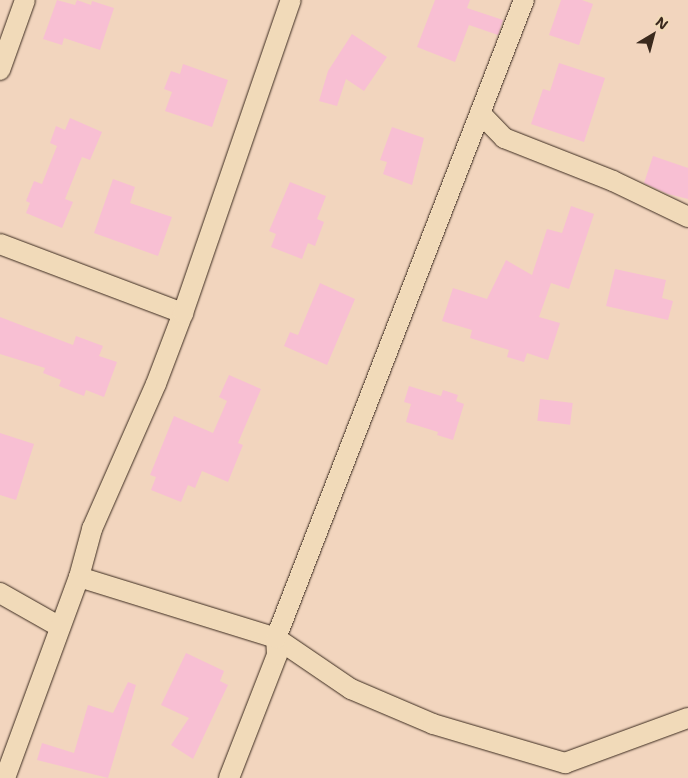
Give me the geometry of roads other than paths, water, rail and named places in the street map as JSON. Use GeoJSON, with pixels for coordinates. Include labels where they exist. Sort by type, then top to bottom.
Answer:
{"type":"FeatureCollection","features":[{"type":"Feature","properties":{"kind":"street"},"geometry":{"type":"LineString","coordinates":[[0,70],[25,0]]}},
{"type":"Feature","properties":{"kind":"street"},"geometry":{"type":"LineString","coordinates":[[229,778],[277,656],[276,638],[524,0]]}},
{"type":"Feature","properties":{"kind":"street"},"geometry":{"type":"LineString","coordinates":[[5,778],[78,577],[92,529],[156,384],[184,313],[285,2]]}},
{"type":"Feature","properties":{"kind":"street"},"geometry":{"type":"LineString","coordinates":[[480,113],[504,138],[613,182],[688,216]]}},
{"type":"Feature","properties":{"kind":"street"},"geometry":{"type":"LineString","coordinates":[[0,244],[184,313]]}},
{"type":"Feature","properties":{"kind":"street"},"geometry":{"type":"LineString","coordinates":[[78,577],[276,638],[351,689],[433,724],[562,770],[688,718]]}},
{"type":"Feature","properties":{"kind":"street"},"geometry":{"type":"LineString","coordinates":[[0,593],[60,627]]}}]}
